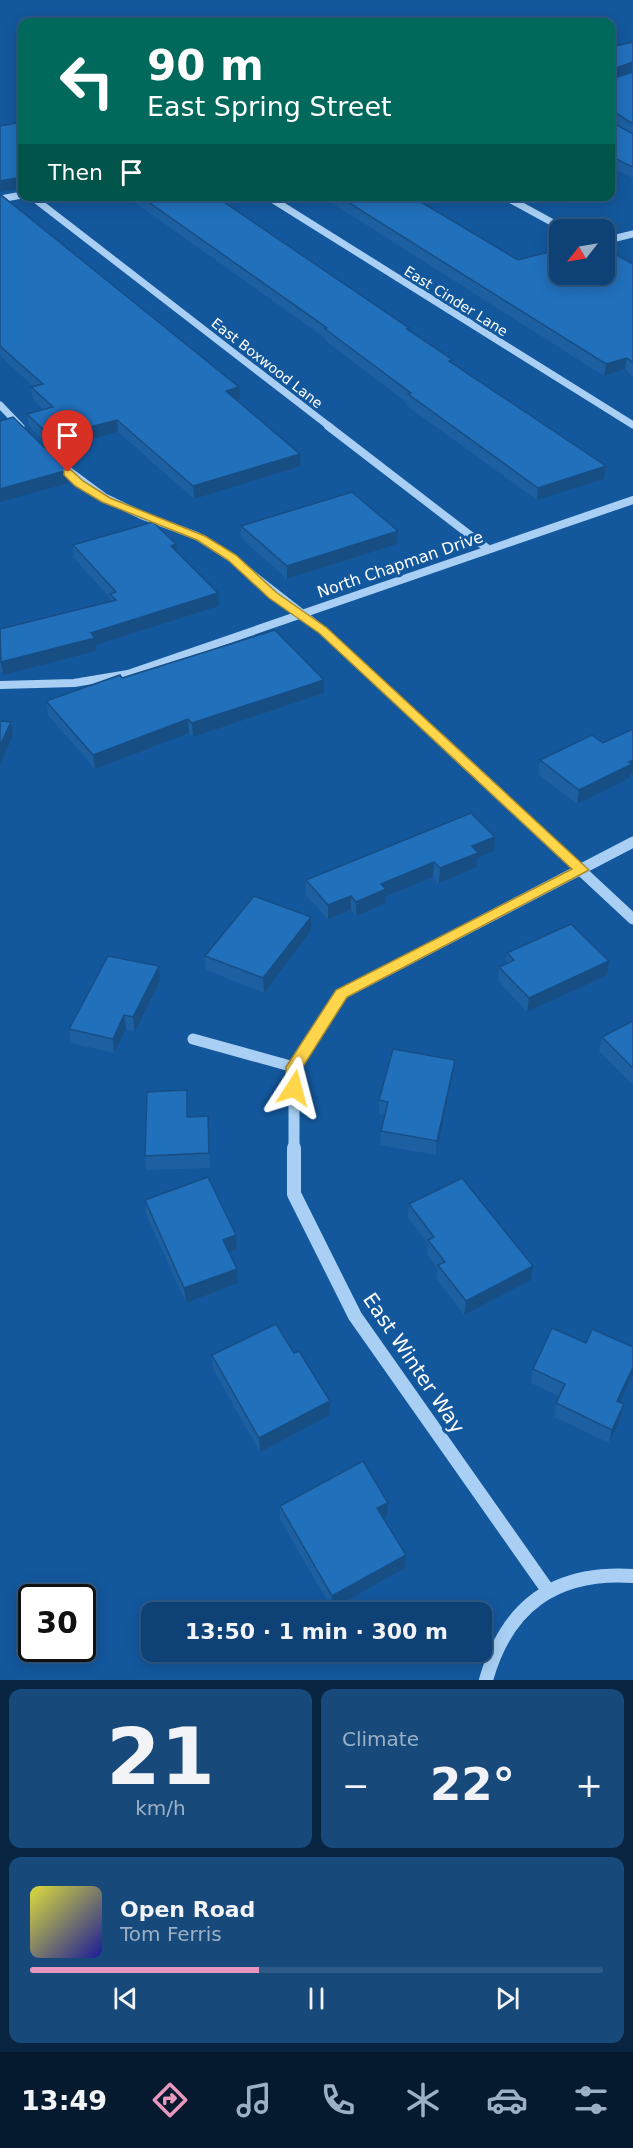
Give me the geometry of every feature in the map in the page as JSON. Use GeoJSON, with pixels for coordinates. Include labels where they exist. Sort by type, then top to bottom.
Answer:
{"type":"FeatureCollection","features":[{"type":"Feature","properties":{"kind":"street"},"geometry":{"type":"LineString","coordinates":[[0,200],[18,196]]}},
{"type":"Feature","properties":{"kind":"street","name":"East Boxwood Lane"},"geometry":{"type":"LineString","coordinates":[[38,201],[488,549]]}},
{"type":"Feature","properties":{"kind":"street","name":"East Cinder Lane"},"geometry":{"type":"LineString","coordinates":[[275,201],[633,425]]}},
{"type":"Feature","properties":{"kind":"street"},"geometry":{"type":"LineString","coordinates":[[513,201],[549,221]]}},
{"type":"Feature","properties":{"kind":"street"},"geometry":{"type":"LineString","coordinates":[[615,238],[633,234]]}},
{"type":"Feature","properties":{"kind":"street"},"geometry":{"type":"LineString","coordinates":[[0,405],[30,435]]}},
{"type":"Feature","properties":{"kind":"street"},"geometry":{"type":"LineString","coordinates":[[51,457],[79,484],[106,500],[201,538],[232,557],[299,615],[323,630],[633,919]]}},
{"type":"Feature","properties":{"kind":"street","name":"North Chapman Drive"},"geometry":{"type":"LineString","coordinates":[[0,685],[74,683],[128,674],[633,500]]}},
{"type":"Feature","properties":{"kind":"street"},"geometry":{"type":"LineString","coordinates":[[193,1039],[294,1067],[342,994],[633,843]]}},
{"type":"Feature","properties":{"kind":"street","name":"East Winter Way"},"geometry":{"type":"LineString","coordinates":[[294,1067],[294,1194],[355,1316],[547,1589]]}},
{"type":"Feature","properties":{"kind":"street"},"geometry":{"type":"LineString","coordinates":[[486,1680],[489,1664],[507,1626],[547,1589],[580,1577],[615,1574],[633,1576]]}},
{"type":"Feature","properties":{"kind":"building"},"geometry":{"type":"Polygon","coordinates":[[[633,42],[633,62],[615,68],[615,46],[633,42]]]}},
{"type":"Feature","properties":{"kind":"building"},"geometry":{"type":"Polygon","coordinates":[[[633,72],[633,124],[615,112],[615,78],[633,72]]]}},
{"type":"Feature","properties":{"kind":"building"},"geometry":{"type":"Polygon","coordinates":[[[18,123],[18,178],[0,181],[0,126],[18,123]]]}},
{"type":"Feature","properties":{"kind":"building"},"geometry":{"type":"Polygon","coordinates":[[[615,124],[633,134],[633,167],[615,158],[615,124]]]}},
{"type":"Feature","properties":{"kind":"building"},"geometry":{"type":"Polygon","coordinates":[[[0,194],[239,387],[226,391],[300,454],[193,486],[117,420],[51,437],[27,414],[53,407],[31,387],[43,384],[0,346],[0,194]]]}},
{"type":"Feature","properties":{"kind":"building"},"geometry":{"type":"Polygon","coordinates":[[[147,201],[222,201],[453,360],[449,361],[606,466],[538,488],[408,394],[411,393],[325,329],[327,328],[147,201]]]}},
{"type":"Feature","properties":{"kind":"building"},"geometry":{"type":"Polygon","coordinates":[[[346,201],[419,201],[518,260],[549,252],[549,285],[615,285],[615,254],[633,264],[633,363],[627,358],[606,364],[346,201]]]}},
{"type":"Feature","properties":{"kind":"building"},"geometry":{"type":"Polygon","coordinates":[[[13,417],[68,470],[0,489],[0,421],[13,417]]]}},
{"type":"Feature","properties":{"kind":"building"},"geometry":{"type":"Polygon","coordinates":[[[352,492],[398,531],[287,566],[241,526],[352,492]]]}},
{"type":"Feature","properties":{"kind":"building"},"geometry":{"type":"Polygon","coordinates":[[[153,522],[176,544],[171,546],[218,593],[91,633],[95,638],[1,662],[0,629],[116,600],[110,594],[116,592],[73,545],[153,522]]]}},
{"type":"Feature","properties":{"kind":"building"},"geometry":{"type":"Polygon","coordinates":[[[275,630],[324,680],[192,723],[188,719],[93,755],[46,701],[120,675],[122,678],[275,630]]]}},
{"type":"Feature","properties":{"kind":"building"},"geometry":{"type":"Polygon","coordinates":[[[0,721],[11,722],[0,746],[0,721]]]}},
{"type":"Feature","properties":{"kind":"building"},"geometry":{"type":"Polygon","coordinates":[[[633,729],[633,760],[629,762],[632,764],[579,790],[540,760],[592,735],[603,743],[633,729]]]}},
{"type":"Feature","properties":{"kind":"building"},"geometry":{"type":"Polygon","coordinates":[[[471,813],[495,837],[472,846],[478,853],[440,868],[434,862],[381,884],[386,889],[356,902],[351,896],[328,905],[306,880],[471,813]]]}},
{"type":"Feature","properties":{"kind":"building"},"geometry":{"type":"Polygon","coordinates":[[[254,896],[311,917],[263,978],[205,956],[254,896]]]}},
{"type":"Feature","properties":{"kind":"building"},"geometry":{"type":"Polygon","coordinates":[[[571,924],[609,961],[529,998],[499,967],[514,960],[507,953],[571,924]]]}},
{"type":"Feature","properties":{"kind":"building"},"geometry":{"type":"Polygon","coordinates":[[[108,956],[159,966],[133,1017],[124,1015],[113,1039],[69,1029],[108,956]]]}},
{"type":"Feature","properties":{"kind":"building"},"geometry":{"type":"Polygon","coordinates":[[[633,1021],[633,1068],[602,1037],[633,1021]]]}},
{"type":"Feature","properties":{"kind":"building"},"geometry":{"type":"Polygon","coordinates":[[[393,1049],[455,1060],[437,1141],[381,1131],[388,1102],[379,1100],[393,1049]]]}},
{"type":"Feature","properties":{"kind":"building"},"geometry":{"type":"Polygon","coordinates":[[[187,1090],[187,1117],[208,1116],[209,1153],[145,1156],[147,1092],[187,1090]]]}},
{"type":"Feature","properties":{"kind":"building"},"geometry":{"type":"Polygon","coordinates":[[[208,1177],[236,1235],[223,1240],[237,1269],[184,1288],[145,1200],[208,1177]]]}},
{"type":"Feature","properties":{"kind":"building"},"geometry":{"type":"Polygon","coordinates":[[[462,1178],[533,1266],[466,1301],[438,1265],[445,1262],[428,1240],[434,1237],[409,1204],[462,1178]]]}},
{"type":"Feature","properties":{"kind":"building"},"geometry":{"type":"Polygon","coordinates":[[[276,1324],[294,1353],[299,1351],[330,1401],[259,1438],[212,1355],[276,1324]]]}},
{"type":"Feature","properties":{"kind":"building"},"geometry":{"type":"Polygon","coordinates":[[[552,1328],[586,1343],[592,1329],[633,1347],[633,1367],[617,1401],[624,1404],[612,1430],[556,1403],[565,1384],[533,1369],[552,1328]]]}},
{"type":"Feature","properties":{"kind":"building"},"geometry":{"type":"Polygon","coordinates":[[[363,1461],[388,1503],[377,1508],[406,1555],[332,1596],[280,1506],[363,1461]]]}},
{"type":"Feature","properties":{"kind":"route"},"geometry":{"type":"LineString","coordinates":[[68,472],[79,484],[106,500],[201,538],[232,557],[273,595],[323,630],[582,870],[342,994],[294,1067],[294,1088]]}}]}
